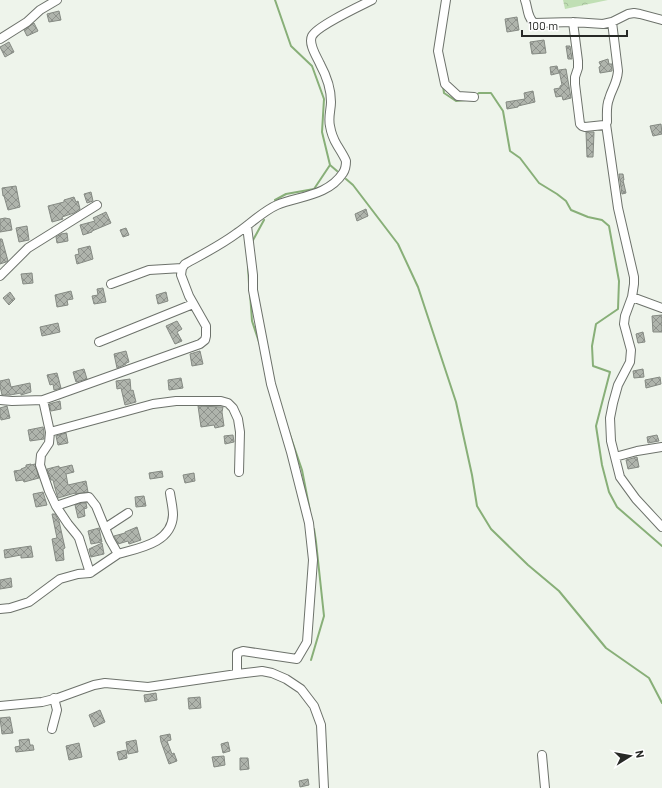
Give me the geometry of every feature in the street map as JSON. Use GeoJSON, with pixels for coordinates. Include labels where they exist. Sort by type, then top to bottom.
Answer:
{"type":"FeatureCollection","features":[{"type":"Feature","properties":{"kind":"street"},"geometry":{"type":"LineString","coordinates":[[0,38],[27,22],[40,10],[57,0]]}},
{"type":"Feature","properties":{"kind":"street"},"geometry":{"type":"LineString","coordinates":[[0,400],[43,400],[200,344],[205,340],[206,326],[193,304],[180,275],[182,268],[185,264],[229,239],[272,208],[282,203],[318,193],[330,186],[343,173],[346,161],[337,144],[329,120],[331,101],[329,89],[325,74],[311,40],[312,36],[322,26],[372,0]]}},
{"type":"Feature","properties":{"kind":"street"},"geometry":{"type":"LineString","coordinates":[[446,0],[438,51],[445,84],[458,96],[474,97]]}},
{"type":"Feature","properties":{"kind":"street"},"geometry":{"type":"LineString","coordinates":[[525,0],[528,15],[534,23],[573,22],[603,24],[634,13],[662,20]]}},
{"type":"Feature","properties":{"kind":"street"},"geometry":{"type":"LineString","coordinates":[[573,22],[578,61],[575,84],[580,124],[585,127],[606,124]]}},
{"type":"Feature","properties":{"kind":"street"},"geometry":{"type":"LineString","coordinates":[[612,22],[618,71],[616,84],[609,99],[606,124],[618,208],[634,277],[634,284],[632,297],[625,316],[624,324],[631,350],[630,362],[618,385],[610,418],[611,441],[620,477],[636,499],[662,527]]}},
{"type":"Feature","properties":{"kind":"street"},"geometry":{"type":"LineString","coordinates":[[0,276],[28,248],[97,205]]}},
{"type":"Feature","properties":{"kind":"street"},"geometry":{"type":"LineString","coordinates":[[236,674],[236,653],[243,651],[297,659],[307,642],[313,560],[308,523],[291,452],[271,384],[253,290],[253,275],[247,226]]}},
{"type":"Feature","properties":{"kind":"street"},"geometry":{"type":"LineString","coordinates":[[111,284],[149,270],[182,268]]}},
{"type":"Feature","properties":{"kind":"street"},"geometry":{"type":"LineString","coordinates":[[632,297],[662,308]]}},
{"type":"Feature","properties":{"kind":"street"},"geometry":{"type":"LineString","coordinates":[[98,342],[193,304]]}},
{"type":"Feature","properties":{"kind":"street"},"geometry":{"type":"LineString","coordinates":[[43,400],[50,432],[49,443],[41,454],[40,466],[56,506],[79,538],[90,573]]}},
{"type":"Feature","properties":{"kind":"street"},"geometry":{"type":"LineString","coordinates":[[50,432],[153,404],[176,401],[221,401],[228,403],[234,408],[238,419],[240,432],[240,472]]}},
{"type":"Feature","properties":{"kind":"street"},"geometry":{"type":"LineString","coordinates":[[615,457],[637,451],[662,447]]}},
{"type":"Feature","properties":{"kind":"street"},"geometry":{"type":"LineString","coordinates":[[0,609],[10,608],[29,602],[60,579],[78,574],[90,573],[118,554],[146,546],[162,537],[170,528],[173,516],[170,493]]}},
{"type":"Feature","properties":{"kind":"street"},"geometry":{"type":"LineString","coordinates":[[56,506],[80,498],[89,498],[96,506],[110,540],[118,554]]}},
{"type":"Feature","properties":{"kind":"street"},"geometry":{"type":"LineString","coordinates":[[105,528],[128,513]]}},
{"type":"Feature","properties":{"kind":"street"},"geometry":{"type":"LineString","coordinates":[[0,706],[42,702],[94,685],[105,683],[148,687],[262,671],[272,673],[286,679],[301,689],[314,706],[320,725],[324,788]]}},
{"type":"Feature","properties":{"kind":"street"},"geometry":{"type":"LineString","coordinates":[[52,729],[56,710],[54,698]]}},
{"type":"Feature","properties":{"kind":"street"},"geometry":{"type":"LineString","coordinates":[[542,755],[545,788]]}},
{"type":"Feature","properties":{"kind":"green space"},"geometry":{"type":"Polygon","coordinates":[[[563,0],[608,0],[565,9],[563,0]]]}},
{"type":"Feature","properties":{"kind":"building"},"geometry":{"type":"Polygon","coordinates":[[[59,11],[61,20],[49,22],[47,14],[59,11]]]}},
{"type":"Feature","properties":{"kind":"building"},"geometry":{"type":"Polygon","coordinates":[[[517,17],[519,30],[507,32],[505,19],[517,17]]]}},
{"type":"Feature","properties":{"kind":"building"},"geometry":{"type":"Polygon","coordinates":[[[34,23],[38,31],[27,36],[24,30],[34,23]]]}},
{"type":"Feature","properties":{"kind":"building"},"geometry":{"type":"Polygon","coordinates":[[[544,40],[546,53],[532,54],[530,42],[544,40]]]}},
{"type":"Feature","properties":{"kind":"building"},"geometry":{"type":"Polygon","coordinates":[[[9,42],[14,52],[5,57],[0,47],[9,42]]]}},
{"type":"Feature","properties":{"kind":"building"},"geometry":{"type":"Polygon","coordinates":[[[566,46],[570,46],[572,59],[568,59],[566,46]]]}},
{"type":"Feature","properties":{"kind":"building"},"geometry":{"type":"Polygon","coordinates":[[[608,59],[609,64],[612,64],[612,71],[600,73],[599,67],[601,66],[599,62],[608,59]]]}},
{"type":"Feature","properties":{"kind":"building"},"geometry":{"type":"Polygon","coordinates":[[[557,66],[559,73],[551,75],[550,67],[557,66]]]}},
{"type":"Feature","properties":{"kind":"building"},"geometry":{"type":"Polygon","coordinates":[[[566,69],[571,98],[563,100],[562,96],[556,97],[554,89],[560,88],[562,85],[559,70],[566,69]]]}},
{"type":"Feature","properties":{"kind":"building"},"geometry":{"type":"Polygon","coordinates":[[[533,91],[535,102],[507,109],[506,102],[525,99],[524,93],[533,91]]]}},
{"type":"Feature","properties":{"kind":"building"},"geometry":{"type":"Polygon","coordinates":[[[661,124],[662,134],[653,136],[650,126],[661,124]]]}},
{"type":"Feature","properties":{"kind":"building"},"geometry":{"type":"Polygon","coordinates":[[[586,132],[594,132],[593,157],[587,157],[586,132]]]}},
{"type":"Feature","properties":{"kind":"building"},"geometry":{"type":"Polygon","coordinates":[[[619,174],[623,174],[626,193],[622,194],[619,174]]]}},
{"type":"Feature","properties":{"kind":"building"},"geometry":{"type":"Polygon","coordinates":[[[16,186],[20,207],[8,210],[2,188],[16,186]]]}},
{"type":"Feature","properties":{"kind":"building"},"geometry":{"type":"Polygon","coordinates":[[[91,192],[93,201],[87,203],[84,194],[91,192]]]}},
{"type":"Feature","properties":{"kind":"building"},"geometry":{"type":"Polygon","coordinates":[[[74,197],[76,202],[78,201],[80,209],[74,213],[62,217],[63,219],[52,222],[48,206],[64,202],[64,200],[74,197]]]}},
{"type":"Feature","properties":{"kind":"building"},"geometry":{"type":"Polygon","coordinates":[[[366,209],[368,216],[357,221],[355,214],[366,209]]]}},
{"type":"Feature","properties":{"kind":"building"},"geometry":{"type":"Polygon","coordinates":[[[106,212],[111,223],[83,235],[80,225],[95,221],[93,218],[106,212]]]}},
{"type":"Feature","properties":{"kind":"building"},"geometry":{"type":"Polygon","coordinates":[[[0,219],[10,219],[12,230],[0,232],[0,219]]]}},
{"type":"Feature","properties":{"kind":"building"},"geometry":{"type":"Polygon","coordinates":[[[27,226],[29,240],[19,242],[16,228],[27,226]]]}},
{"type":"Feature","properties":{"kind":"building"},"geometry":{"type":"Polygon","coordinates":[[[126,228],[129,235],[123,237],[120,230],[126,228]]]}},
{"type":"Feature","properties":{"kind":"building"},"geometry":{"type":"Polygon","coordinates":[[[67,233],[68,241],[57,243],[56,237],[67,233]]]}},
{"type":"Feature","properties":{"kind":"building"},"geometry":{"type":"Polygon","coordinates":[[[0,239],[2,239],[8,261],[0,264],[0,239]]]}},
{"type":"Feature","properties":{"kind":"building"},"geometry":{"type":"Polygon","coordinates":[[[90,246],[93,259],[77,264],[75,255],[79,254],[78,249],[90,246]]]}},
{"type":"Feature","properties":{"kind":"building"},"geometry":{"type":"Polygon","coordinates":[[[32,273],[33,283],[23,284],[21,274],[32,273]]]}},
{"type":"Feature","properties":{"kind":"building"},"geometry":{"type":"Polygon","coordinates":[[[103,288],[106,302],[94,304],[92,296],[98,295],[97,289],[103,288]]]}},
{"type":"Feature","properties":{"kind":"building"},"geometry":{"type":"Polygon","coordinates":[[[71,291],[73,299],[67,300],[68,305],[57,307],[55,295],[71,291]]]}},
{"type":"Feature","properties":{"kind":"building"},"geometry":{"type":"Polygon","coordinates":[[[10,292],[15,299],[9,305],[3,298],[10,292]]]}},
{"type":"Feature","properties":{"kind":"building"},"geometry":{"type":"Polygon","coordinates":[[[166,292],[168,301],[158,304],[156,295],[166,292]]]}},
{"type":"Feature","properties":{"kind":"building"},"geometry":{"type":"Polygon","coordinates":[[[662,315],[662,332],[653,332],[652,316],[662,315]]]}},
{"type":"Feature","properties":{"kind":"building"},"geometry":{"type":"Polygon","coordinates":[[[177,321],[182,329],[177,332],[182,341],[175,344],[166,326],[177,321]]]}},
{"type":"Feature","properties":{"kind":"building"},"geometry":{"type":"Polygon","coordinates":[[[58,323],[60,332],[42,336],[40,327],[58,323]]]}},
{"type":"Feature","properties":{"kind":"building"},"geometry":{"type":"Polygon","coordinates":[[[643,332],[645,342],[638,343],[636,334],[643,332]]]}},
{"type":"Feature","properties":{"kind":"building"},"geometry":{"type":"Polygon","coordinates":[[[126,351],[129,362],[117,368],[114,354],[126,351]]]}},
{"type":"Feature","properties":{"kind":"building"},"geometry":{"type":"Polygon","coordinates":[[[200,351],[203,364],[192,366],[190,354],[200,351]]]}},
{"type":"Feature","properties":{"kind":"building"},"geometry":{"type":"Polygon","coordinates":[[[84,369],[87,379],[76,382],[73,372],[84,369]]]}},
{"type":"Feature","properties":{"kind":"building"},"geometry":{"type":"Polygon","coordinates":[[[643,369],[644,377],[634,378],[633,371],[643,369]]]}},
{"type":"Feature","properties":{"kind":"building"},"geometry":{"type":"Polygon","coordinates":[[[57,373],[61,388],[54,390],[53,384],[50,385],[47,375],[57,373]]]}},
{"type":"Feature","properties":{"kind":"building"},"geometry":{"type":"Polygon","coordinates":[[[660,377],[661,384],[646,388],[645,380],[660,377]]]}},
{"type":"Feature","properties":{"kind":"building"},"geometry":{"type":"Polygon","coordinates":[[[181,378],[183,388],[169,390],[168,380],[181,378]]]}},
{"type":"Feature","properties":{"kind":"building"},"geometry":{"type":"Polygon","coordinates":[[[9,379],[11,387],[30,383],[31,392],[21,395],[21,393],[2,395],[0,381],[9,379]]]}},
{"type":"Feature","properties":{"kind":"building"},"geometry":{"type":"Polygon","coordinates":[[[130,379],[131,391],[133,390],[136,402],[125,405],[121,388],[117,389],[116,381],[130,379]]]}},
{"type":"Feature","properties":{"kind":"building"},"geometry":{"type":"Polygon","coordinates":[[[60,401],[61,409],[51,411],[49,404],[60,401]]]}},
{"type":"Feature","properties":{"kind":"building"},"geometry":{"type":"Polygon","coordinates":[[[7,406],[10,418],[1,420],[0,408],[7,406]]]}},
{"type":"Feature","properties":{"kind":"building"},"geometry":{"type":"Polygon","coordinates":[[[198,406],[223,407],[222,412],[224,426],[215,428],[214,425],[201,427],[198,406]]]}},
{"type":"Feature","properties":{"kind":"building"},"geometry":{"type":"Polygon","coordinates":[[[43,427],[44,439],[30,441],[28,430],[43,427]]]}},
{"type":"Feature","properties":{"kind":"building"},"geometry":{"type":"Polygon","coordinates":[[[66,433],[68,443],[58,445],[56,436],[66,433]]]}},
{"type":"Feature","properties":{"kind":"building"},"geometry":{"type":"Polygon","coordinates":[[[233,435],[234,442],[225,444],[224,436],[233,435]]]}},
{"type":"Feature","properties":{"kind":"building"},"geometry":{"type":"Polygon","coordinates":[[[657,435],[659,441],[648,443],[647,437],[657,435]]]}},
{"type":"Feature","properties":{"kind":"building"},"geometry":{"type":"Polygon","coordinates":[[[637,457],[639,467],[628,469],[626,460],[637,457]]]}},
{"type":"Feature","properties":{"kind":"building"},"geometry":{"type":"Polygon","coordinates":[[[35,464],[39,478],[24,482],[23,480],[16,481],[14,471],[21,470],[26,467],[26,465],[35,464]]]}},
{"type":"Feature","properties":{"kind":"building"},"geometry":{"type":"Polygon","coordinates":[[[72,465],[74,472],[66,474],[68,485],[86,481],[88,492],[75,493],[58,498],[53,480],[51,480],[47,469],[72,465]]]}},
{"type":"Feature","properties":{"kind":"building"},"geometry":{"type":"Polygon","coordinates":[[[162,471],[163,477],[150,479],[149,473],[162,471]]]}},
{"type":"Feature","properties":{"kind":"building"},"geometry":{"type":"Polygon","coordinates":[[[194,473],[195,481],[185,483],[183,475],[194,473]]]}},
{"type":"Feature","properties":{"kind":"building"},"geometry":{"type":"Polygon","coordinates":[[[43,492],[47,505],[36,507],[33,494],[43,492]]]}},
{"type":"Feature","properties":{"kind":"building"},"geometry":{"type":"Polygon","coordinates":[[[144,496],[146,506],[136,507],[135,497],[144,496]]]}},
{"type":"Feature","properties":{"kind":"building"},"geometry":{"type":"Polygon","coordinates":[[[86,503],[87,508],[84,509],[85,516],[78,518],[75,505],[86,503]]]}},
{"type":"Feature","properties":{"kind":"building"},"geometry":{"type":"Polygon","coordinates":[[[52,514],[55,514],[59,521],[65,548],[63,549],[64,560],[56,561],[52,539],[57,538],[52,514]]]}},
{"type":"Feature","properties":{"kind":"building"},"geometry":{"type":"Polygon","coordinates":[[[137,527],[141,540],[129,544],[128,541],[118,544],[114,536],[125,533],[137,527]]]}},
{"type":"Feature","properties":{"kind":"building"},"geometry":{"type":"Polygon","coordinates":[[[99,528],[102,542],[91,544],[88,531],[99,528]]]}},
{"type":"Feature","properties":{"kind":"building"},"geometry":{"type":"Polygon","coordinates":[[[102,543],[104,554],[91,557],[89,549],[102,543]]]}},
{"type":"Feature","properties":{"kind":"building"},"geometry":{"type":"Polygon","coordinates":[[[31,546],[33,557],[21,558],[21,555],[5,558],[4,550],[31,546]]]}},
{"type":"Feature","properties":{"kind":"building"},"geometry":{"type":"Polygon","coordinates":[[[11,578],[12,587],[0,589],[0,580],[11,578]]]}},
{"type":"Feature","properties":{"kind":"building"},"geometry":{"type":"Polygon","coordinates":[[[156,693],[157,700],[145,702],[144,695],[156,693]]]}},
{"type":"Feature","properties":{"kind":"building"},"geometry":{"type":"Polygon","coordinates":[[[200,697],[201,708],[189,709],[188,698],[200,697]]]}},
{"type":"Feature","properties":{"kind":"building"},"geometry":{"type":"Polygon","coordinates":[[[100,710],[105,722],[94,727],[89,715],[100,710]]]}},
{"type":"Feature","properties":{"kind":"building"},"geometry":{"type":"Polygon","coordinates":[[[10,717],[13,733],[2,734],[0,718],[10,717]]]}},
{"type":"Feature","properties":{"kind":"building"},"geometry":{"type":"Polygon","coordinates":[[[170,734],[171,740],[167,741],[172,754],[174,753],[177,761],[169,764],[160,736],[170,734]]]}},
{"type":"Feature","properties":{"kind":"building"},"geometry":{"type":"Polygon","coordinates":[[[29,739],[30,745],[33,745],[34,750],[16,752],[15,747],[20,746],[19,740],[29,739]]]}},
{"type":"Feature","properties":{"kind":"building"},"geometry":{"type":"Polygon","coordinates":[[[136,740],[138,752],[128,754],[126,742],[136,740]]]}},
{"type":"Feature","properties":{"kind":"building"},"geometry":{"type":"Polygon","coordinates":[[[228,742],[230,751],[223,753],[221,744],[228,742]]]}},
{"type":"Feature","properties":{"kind":"building"},"geometry":{"type":"Polygon","coordinates":[[[79,743],[82,757],[69,760],[66,746],[79,743]]]}},
{"type":"Feature","properties":{"kind":"building"},"geometry":{"type":"Polygon","coordinates":[[[126,750],[127,758],[119,760],[117,752],[126,750]]]}},
{"type":"Feature","properties":{"kind":"building"},"geometry":{"type":"Polygon","coordinates":[[[224,756],[225,765],[214,767],[212,757],[224,756]]]}},
{"type":"Feature","properties":{"kind":"building"},"geometry":{"type":"Polygon","coordinates":[[[240,758],[248,758],[249,769],[240,770],[240,758]]]}},
{"type":"Feature","properties":{"kind":"building"},"geometry":{"type":"Polygon","coordinates":[[[308,779],[309,785],[300,787],[299,781],[308,779]]]}},
{"type":"Feature","properties":{"kind":"waterway"},"geometry":{"type":"LineString","coordinates":[[275,0],[291,46],[312,66],[324,99],[322,132],[330,165],[337,171]]}},
{"type":"Feature","properties":{"kind":"waterway"},"geometry":{"type":"LineString","coordinates":[[443,86],[444,93],[456,101],[466,100]]}},
{"type":"Feature","properties":{"kind":"waterway"},"geometry":{"type":"LineString","coordinates":[[475,96],[479,93],[491,93],[503,111],[510,151],[520,158],[539,183],[566,201],[571,210],[588,217],[602,220],[609,226],[619,281],[618,309],[596,324],[592,346],[593,366],[610,372],[596,426],[602,465],[609,492],[617,507],[662,546]]}},
{"type":"Feature","properties":{"kind":"waterway"},"geometry":{"type":"LineString","coordinates":[[275,200],[286,194],[314,189],[330,165]]}},
{"type":"Feature","properties":{"kind":"waterway"},"geometry":{"type":"LineString","coordinates":[[346,179],[353,185],[398,244],[418,287],[456,402],[472,475],[477,506],[491,529],[528,565],[559,591],[606,648],[649,678],[662,703]]}},
{"type":"Feature","properties":{"kind":"waterway"},"geometry":{"type":"LineString","coordinates":[[252,242],[264,220]]}},
{"type":"Feature","properties":{"kind":"waterway"},"geometry":{"type":"LineString","coordinates":[[248,265],[249,284]]}},
{"type":"Feature","properties":{"kind":"waterway"},"geometry":{"type":"LineString","coordinates":[[250,293],[252,321],[260,345]]}},
{"type":"Feature","properties":{"kind":"waterway"},"geometry":{"type":"LineString","coordinates":[[289,432],[302,470],[310,511]]}},
{"type":"Feature","properties":{"kind":"waterway"},"geometry":{"type":"LineString","coordinates":[[311,660],[324,616],[314,529]]}}]}
